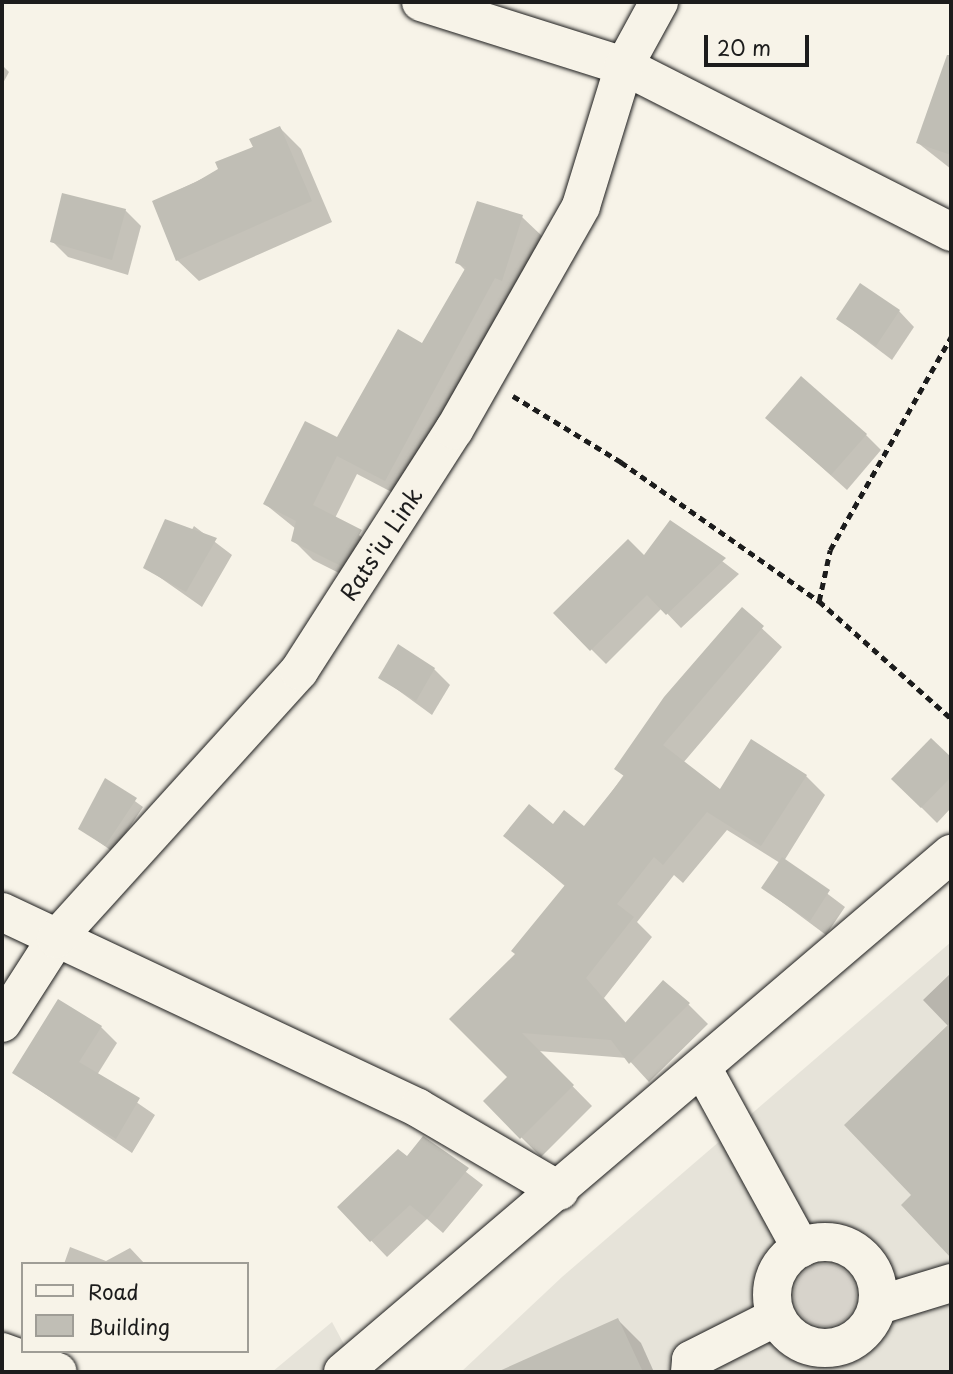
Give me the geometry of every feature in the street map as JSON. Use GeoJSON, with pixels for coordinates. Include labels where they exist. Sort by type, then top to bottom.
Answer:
{"type":"FeatureCollection","features":[{"type":"Feature","properties":{"kind":"street"},"geometry":{"type":"LineString","coordinates":[[421,2],[624,66],[951,232]]}},
{"type":"Feature","properties":{"kind":"street","name":"Rats'iu Link"},"geometry":{"type":"LineString","coordinates":[[2,1023],[56,939],[299,671],[482,377],[581,206],[624,66],[659,2]]}},
{"type":"Feature","properties":{"kind":"street"},"geometry":{"type":"LineString","coordinates":[[343,1372],[704,1071],[951,854]]}},
{"type":"Feature","properties":{"kind":"street"},"geometry":{"type":"LineString","coordinates":[[2,912],[418,1108],[560,1191]]}},
{"type":"Feature","properties":{"kind":"street"},"geometry":{"type":"LineString","coordinates":[[704,1071],[801,1248]]}},
{"type":"Feature","properties":{"kind":"street"},"geometry":{"type":"LineString","coordinates":[[829,1242],[856,1251],[878,1282],[878,1305],[852,1342],[830,1349],[807,1346],[776,1317],[775,1278],[801,1248],[829,1242]]}},
{"type":"Feature","properties":{"kind":"street"},"geometry":{"type":"LineString","coordinates":[[878,1305],[951,1283]]}},
{"type":"Feature","properties":{"kind":"street"},"geometry":{"type":"LineString","coordinates":[[690,1372],[691,1360],[776,1317]]}},
{"type":"Feature","properties":{"kind":"street"},"geometry":{"type":"LineString","coordinates":[[2,1352],[58,1372]]}},
{"type":"Feature","properties":{"kind":"path"},"geometry":{"type":"LineString","coordinates":[[819,601],[830,550],[951,337]]}},
{"type":"Feature","properties":{"kind":"path"},"geometry":{"type":"LineString","coordinates":[[482,377],[621,462],[819,601],[951,718]]}},
{"type":"Feature","properties":{"kind":"shaded area"},"geometry":{"type":"Polygon","coordinates":[[[951,942],[951,1372],[461,1372],[562,1277],[951,942]]]}},
{"type":"Feature","properties":{"kind":"shaded area"},"geometry":{"type":"Polygon","coordinates":[[[825,1264],[837,1266],[847,1273],[854,1283],[854,1307],[847,1317],[837,1324],[825,1326],[813,1324],[803,1317],[796,1307],[794,1295],[796,1283],[803,1273],[813,1266],[825,1264]]]}},
{"type":"Feature","properties":{"kind":"shaded area"},"geometry":{"type":"Polygon","coordinates":[[[332,1322],[359,1372],[272,1372],[332,1322]]]}},
{"type":"Feature","properties":{"kind":"building"},"geometry":{"type":"Polygon","coordinates":[[[947,55],[951,55],[951,155],[916,143],[947,55]]]}},
{"type":"Feature","properties":{"kind":"building"},"geometry":{"type":"Polygon","coordinates":[[[280,126],[312,201],[176,261],[152,201],[196,182],[218,169],[215,162],[253,147],[249,139],[280,126]]]}},
{"type":"Feature","properties":{"kind":"building"},"geometry":{"type":"Polygon","coordinates":[[[62,193],[126,209],[112,260],[50,242],[62,193]]]}},
{"type":"Feature","properties":{"kind":"building"},"geometry":{"type":"Polygon","coordinates":[[[477,201],[523,215],[502,281],[495,278],[385,481],[337,456],[313,505],[362,530],[341,566],[291,541],[296,521],[263,504],[305,421],[337,437],[398,329],[422,343],[466,267],[455,263],[477,201]]]}},
{"type":"Feature","properties":{"kind":"building"},"geometry":{"type":"Polygon","coordinates":[[[860,283],[900,310],[876,346],[836,319],[860,283]]]}},
{"type":"Feature","properties":{"kind":"building"},"geometry":{"type":"Polygon","coordinates":[[[801,376],[867,434],[831,475],[765,418],[801,376]]]}},
{"type":"Feature","properties":{"kind":"building"},"geometry":{"type":"Polygon","coordinates":[[[165,519],[217,538],[186,592],[143,568],[165,519]]]}},
{"type":"Feature","properties":{"kind":"building"},"geometry":{"type":"Polygon","coordinates":[[[670,520],[726,558],[666,615],[647,595],[590,651],[553,613],[628,539],[644,555],[670,520]]]}},
{"type":"Feature","properties":{"kind":"building"},"geometry":{"type":"Polygon","coordinates":[[[742,607],[764,626],[663,745],[720,789],[751,739],[807,775],[761,846],[707,812],[663,865],[654,857],[617,904],[634,917],[586,978],[625,1023],[663,980],[690,1003],[629,1064],[611,1040],[522,1033],[574,1085],[520,1139],[483,1101],[507,1077],[449,1019],[515,954],[511,951],[565,885],[503,836],[529,804],[553,824],[564,810],[584,826],[624,776],[614,769],[664,697],[742,607]]]}},
{"type":"Feature","properties":{"kind":"building"},"geometry":{"type":"Polygon","coordinates":[[[398,644],[435,668],[416,701],[378,678],[398,644]]]}},
{"type":"Feature","properties":{"kind":"building"},"geometry":{"type":"Polygon","coordinates":[[[931,738],[951,757],[951,777],[921,808],[891,779],[931,738]]]}},
{"type":"Feature","properties":{"kind":"building"},"geometry":{"type":"Polygon","coordinates":[[[105,778],[137,798],[105,846],[78,829],[105,778]]]}},
{"type":"Feature","properties":{"kind":"building"},"geometry":{"type":"Polygon","coordinates":[[[782,857],[830,890],[810,921],[761,888],[782,857]]]}},
{"type":"Feature","properties":{"kind":"building"},"geometry":{"type":"Polygon","coordinates":[[[58,999],[102,1026],[79,1062],[140,1098],[116,1139],[12,1073],[58,999]]]}},
{"type":"Feature","properties":{"kind":"building"},"geometry":{"type":"Polygon","coordinates":[[[951,1022],[951,1258],[901,1205],[911,1195],[844,1125],[951,1022]]]}},
{"type":"Feature","properties":{"kind":"building"},"geometry":{"type":"Polygon","coordinates":[[[423,1136],[469,1168],[427,1219],[410,1205],[370,1242],[337,1207],[398,1149],[407,1156],[423,1136]]]}},
{"type":"Feature","properties":{"kind":"building"},"geometry":{"type":"Polygon","coordinates":[[[618,1318],[643,1372],[497,1372],[618,1318]]]}}]}
